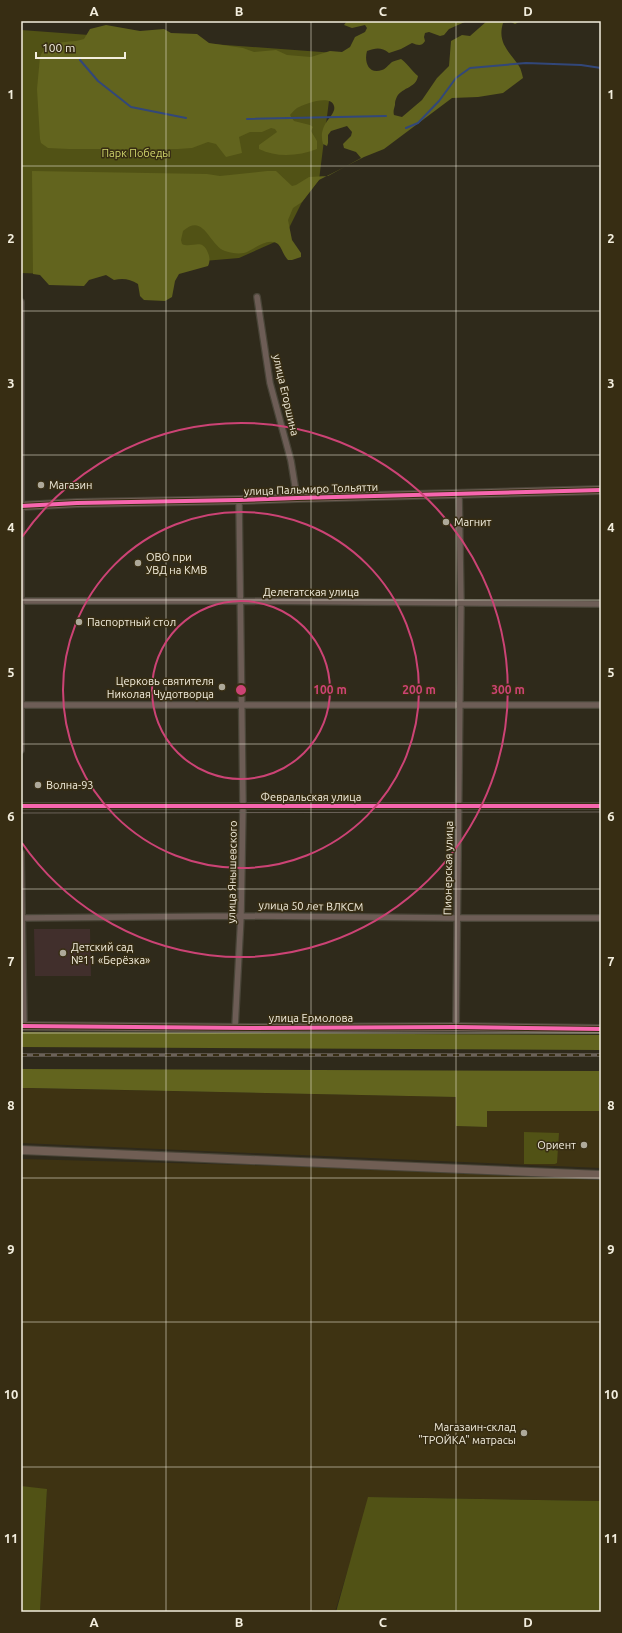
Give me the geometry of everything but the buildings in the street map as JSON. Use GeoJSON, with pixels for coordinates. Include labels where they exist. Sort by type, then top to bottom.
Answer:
{"type":"FeatureCollection","features":[{"type":"Feature","properties":{"kind":"street","name":"улица Егоршина"},"geometry":{"type":"LineString","coordinates":[[257,297],[270,383],[291,461],[297,498]]}},
{"type":"Feature","properties":{"kind":"street"},"geometry":{"type":"LineString","coordinates":[[21,302],[21,750]]}},
{"type":"Feature","properties":{"kind":"street","name":"улица Пальмиро Тольятти"},"geometry":{"type":"LineString","coordinates":[[21,506],[84,503],[601,490]]}},
{"type":"Feature","properties":{"kind":"street","name":"Пионерская улица"},"geometry":{"type":"LineString","coordinates":[[456,1027],[461,603],[459,494]]}},
{"type":"Feature","properties":{"kind":"street","name":"улица Янышевского"},"geometry":{"type":"LineString","coordinates":[[235,1027],[241,916],[243,806],[239,500]]}},
{"type":"Feature","properties":{"kind":"street","name":"Делегатская улица"},"geometry":{"type":"LineString","coordinates":[[22,602],[240,601],[601,604]]}},
{"type":"Feature","properties":{"kind":"street"},"geometry":{"type":"LineString","coordinates":[[21,705],[601,705]]}},
{"type":"Feature","properties":{"kind":"street","name":"Февральская улица"},"geometry":{"type":"LineString","coordinates":[[21,806],[601,806]]}},
{"type":"Feature","properties":{"kind":"street"},"geometry":{"type":"LineString","coordinates":[[21,853],[23,1026]]}},
{"type":"Feature","properties":{"kind":"street","name":"улица 50 лет ВЛКСМ"},"geometry":{"type":"LineString","coordinates":[[22,918],[241,916],[601,918]]}},
{"type":"Feature","properties":{"kind":"street","name":"улица Ермолова"},"geometry":{"type":"LineString","coordinates":[[23,1026],[456,1027],[601,1029]]}},
{"type":"Feature","properties":{"kind":"street"},"geometry":{"type":"LineString","coordinates":[[21,1150],[601,1175]]}},
{"type":"Feature","properties":{"kind":"shaded area"},"geometry":{"type":"Polygon","coordinates":[[[347,21],[467,21],[449,29],[444,35],[440,36],[429,32],[425,33],[425,41],[421,45],[412,43],[389,53],[378,49],[367,51],[367,63],[373,71],[386,68],[392,62],[401,59],[418,76],[417,80],[401,92],[396,100],[394,115],[402,117],[422,100],[437,78],[449,66],[451,41],[462,35],[470,36],[487,21],[521,21],[515,24],[511,22],[503,23],[502,36],[505,46],[520,67],[523,78],[503,93],[478,97],[452,98],[384,149],[345,166],[361,158],[356,152],[344,148],[343,144],[351,136],[352,132],[347,126],[331,131],[328,135],[327,146],[323,144],[323,131],[333,113],[334,106],[332,102],[323,100],[300,106],[290,115],[294,121],[313,127],[311,131],[317,141],[317,149],[303,153],[281,155],[259,149],[259,145],[277,132],[275,129],[271,128],[262,132],[250,132],[239,137],[242,153],[226,157],[216,144],[208,142],[192,148],[178,149],[48,148],[41,143],[40,139],[37,89],[40,57],[43,51],[53,44],[84,39],[90,29],[106,25],[140,31],[164,29],[171,33],[197,34],[209,43],[243,48],[254,52],[276,50],[287,55],[311,57],[330,51],[342,52],[350,47],[355,37],[365,32],[367,28],[365,25],[352,28],[344,25],[347,21]]]}},
{"type":"Feature","properties":{"kind":"shaded area"},"geometry":{"type":"Polygon","coordinates":[[[32,171],[207,174],[220,176],[276,171],[292,186],[309,177],[327,176],[319,180],[302,202],[293,208],[288,220],[292,240],[301,253],[301,257],[292,260],[288,260],[278,244],[274,242],[265,243],[244,253],[227,252],[219,248],[201,227],[196,225],[190,226],[183,231],[181,240],[182,244],[200,244],[206,248],[210,260],[209,264],[208,266],[179,274],[175,281],[172,297],[165,301],[144,300],[140,296],[138,284],[126,279],[114,280],[106,275],[89,280],[84,286],[49,285],[40,275],[33,274],[32,171]]]}},
{"type":"Feature","properties":{"kind":"shaded area","name":"Детский сад №11 «Берёзка»"},"geometry":{"type":"Polygon","coordinates":[[[34,929],[90,929],[91,976],[35,976],[34,929]]]}},
{"type":"Feature","properties":{"kind":"shaded area"},"geometry":{"type":"Polygon","coordinates":[[[21,1032],[601,1035],[601,1050],[21,1047],[21,1032]]]}},
{"type":"Feature","properties":{"kind":"shaded area"},"geometry":{"type":"Polygon","coordinates":[[[21,1069],[599,1071],[599,1111],[487,1111],[487,1127],[456,1126],[456,1097],[21,1088],[21,1069]]]}},
{"type":"Feature","properties":{"kind":"shaded area"},"geometry":{"type":"Polygon","coordinates":[[[21,1088],[456,1097],[456,1126],[487,1127],[487,1111],[599,1111],[601,1105],[601,1168],[21,1143],[21,1088]]]}},
{"type":"Feature","properties":{"kind":"shaded area"},"geometry":{"type":"Polygon","coordinates":[[[21,1159],[325,1167],[601,1180],[601,1501],[370,1497],[335,1612],[40,1612],[47,1489],[21,1489],[21,1159]]]}},
{"type":"Feature","properties":{"kind":"green space","name":"Парк Победы"},"geometry":{"type":"Polygon","coordinates":[[[21,30],[335,53],[319,180],[302,202],[284,238],[239,258],[51,274],[21,273],[21,30]]]}},
{"type":"Feature","properties":{"kind":"green space"},"geometry":{"type":"Polygon","coordinates":[[[524,1132],[559,1133],[557,1163],[524,1164],[524,1132]]]}},
{"type":"Feature","properties":{"kind":"green space"},"geometry":{"type":"Polygon","coordinates":[[[21,1486],[47,1489],[40,1612],[21,1612],[21,1486]]]}},
{"type":"Feature","properties":{"kind":"green space"},"geometry":{"type":"Polygon","coordinates":[[[368,1497],[601,1501],[601,1612],[336,1612],[368,1497]]]}},
{"type":"Feature","properties":{"kind":"waterway"},"geometry":{"type":"LineString","coordinates":[[80,60],[98,81],[131,107],[186,118]]}},
{"type":"Feature","properties":{"kind":"waterway"},"geometry":{"type":"LineString","coordinates":[[406,128],[418,123],[439,101],[456,78],[470,68],[526,63],[581,65],[601,68]]}},
{"type":"Feature","properties":{"kind":"waterway"},"geometry":{"type":"LineString","coordinates":[[247,119],[386,116]]}},
{"type":"Feature","properties":{"kind":"tram line"},"geometry":{"type":"LineString","coordinates":[[21,813],[601,812]]}},
{"type":"Feature","properties":{"kind":"railway"},"geometry":{"type":"LineString","coordinates":[[21,1055],[601,1055]]}},
{"type":"Feature","properties":{"kind":"cycle path"},"geometry":{"type":"LineString","coordinates":[[21,506],[77,503],[601,490]]}},
{"type":"Feature","properties":{"kind":"cycle path"},"geometry":{"type":"LineString","coordinates":[[21,806],[601,806]]}},
{"type":"Feature","properties":{"kind":"cycle path"},"geometry":{"type":"LineString","coordinates":[[21,1026],[250,1028],[456,1027],[601,1029]]}},
{"type":"Feature","properties":{"kind":"place","name":"Магазин"},"geometry":{"type":"Point","coordinates":[41,485]}},
{"type":"Feature","properties":{"kind":"place","name":"Магнит"},"geometry":{"type":"Point","coordinates":[446,522]}},
{"type":"Feature","properties":{"kind":"place","name":"ОВО при УВД на КМВ"},"geometry":{"type":"Point","coordinates":[138,563]}},
{"type":"Feature","properties":{"kind":"place","name":"Паспортный стол"},"geometry":{"type":"Point","coordinates":[79,622]}},
{"type":"Feature","properties":{"kind":"place","name":"Церковь святителя Николая Чудотворца"},"geometry":{"type":"Point","coordinates":[222,687]}},
{"type":"Feature","properties":{"kind":"place","name":"Волна-93"},"geometry":{"type":"Point","coordinates":[38,785]}},
{"type":"Feature","properties":{"kind":"place","name":"Детский сад №11 «Берёзка»"},"geometry":{"type":"Point","coordinates":[63,953]}},
{"type":"Feature","properties":{"kind":"place","name":"Ориент"},"geometry":{"type":"Point","coordinates":[584,1145]}},
{"type":"Feature","properties":{"kind":"place","name":"Магазаин-склад \"ТРОЙКА\" матрасы"},"geometry":{"type":"Point","coordinates":[524,1433]}}]}
